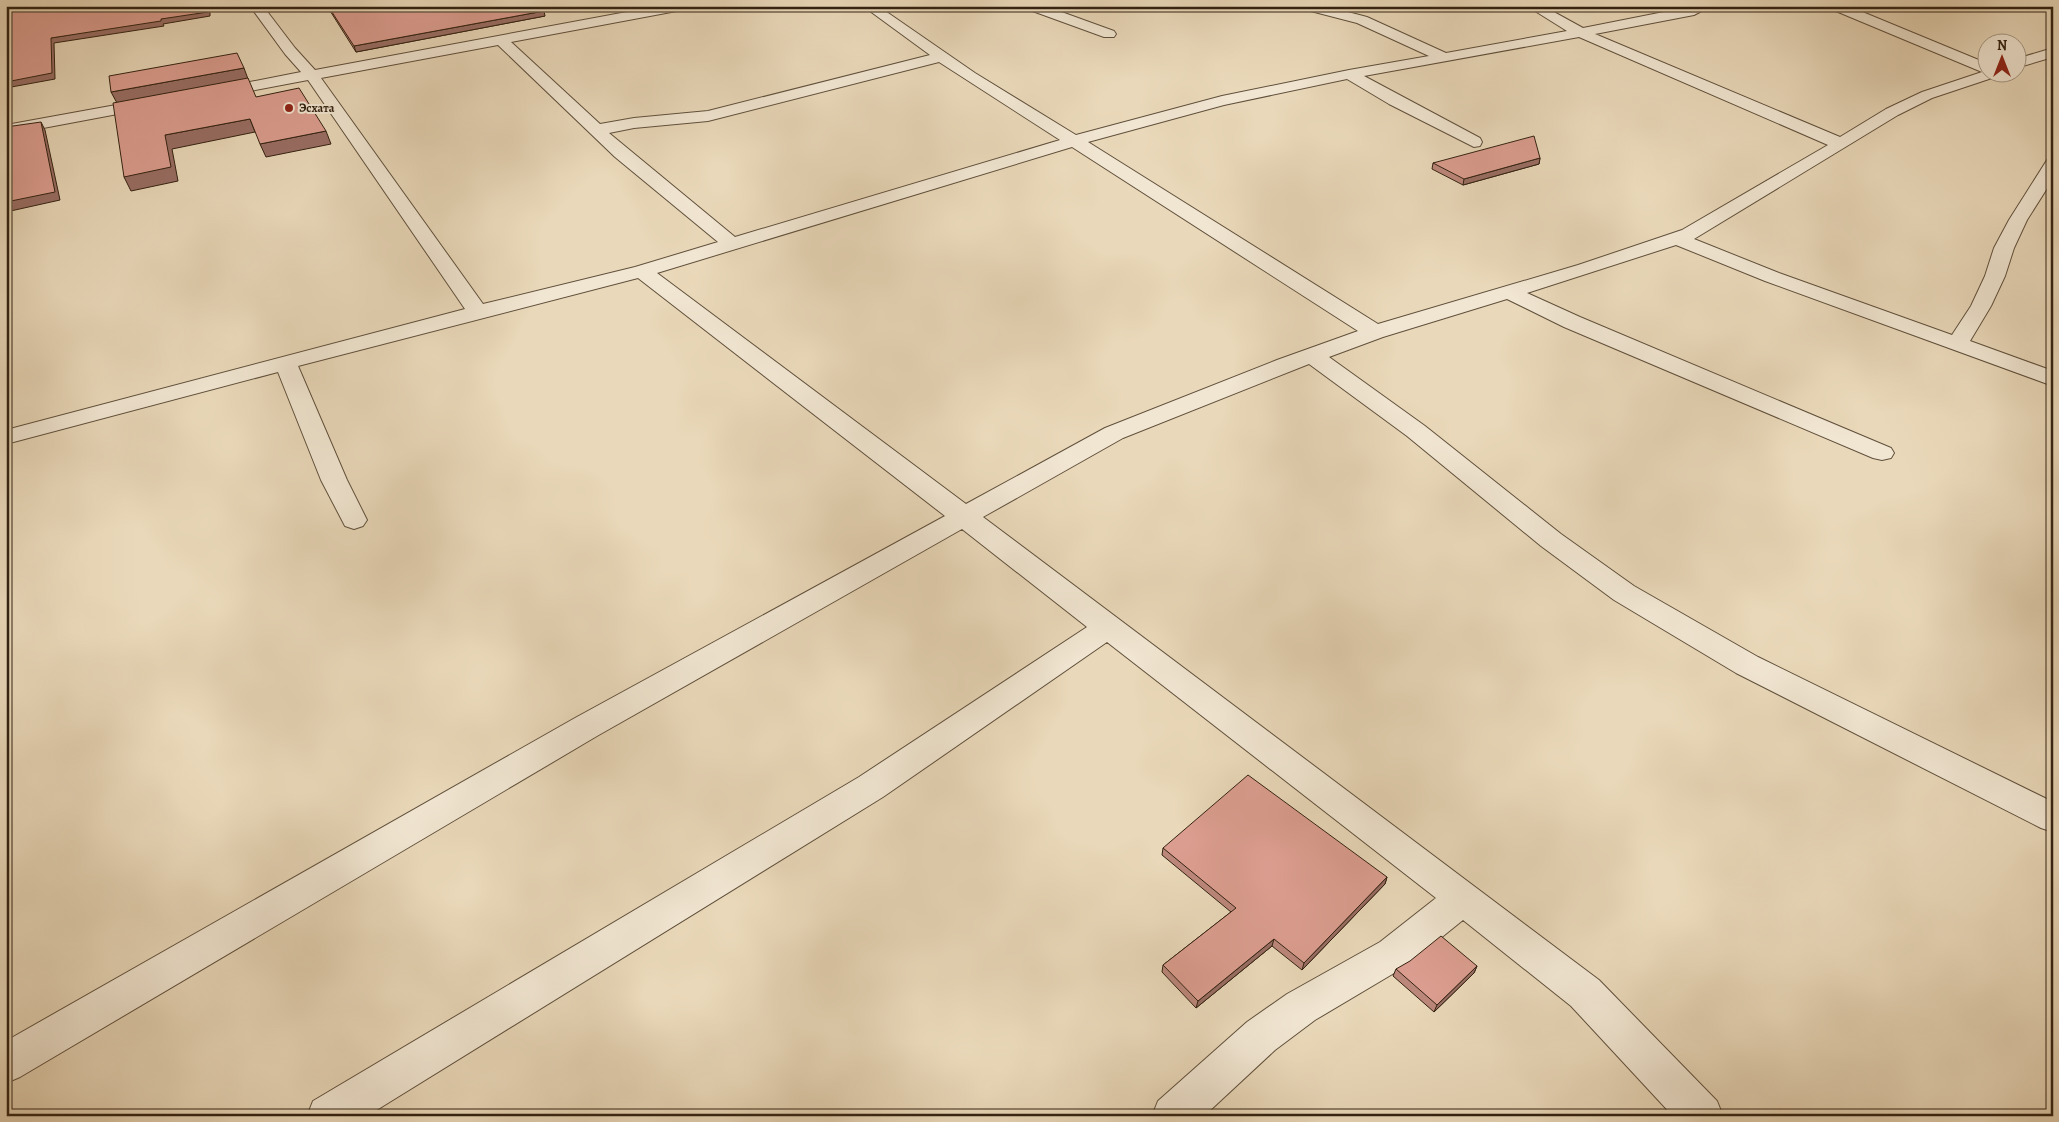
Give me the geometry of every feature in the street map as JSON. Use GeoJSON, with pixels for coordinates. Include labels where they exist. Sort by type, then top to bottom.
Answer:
{"type":"FeatureCollection","features":[{"type":"Feature","properties":{"kind":"street"},"geometry":{"type":"LineString","coordinates":[[256,6],[290,51],[312,75],[478,312]]}},
{"type":"Feature","properties":{"kind":"street"},"geometry":{"type":"LineString","coordinates":[[197,96],[682,6]]}},
{"type":"Feature","properties":{"kind":"street"},"geometry":{"type":"LineString","coordinates":[[869,6],[1030,116],[1074,141],[1375,332]]}},
{"type":"Feature","properties":{"kind":"street"},"geometry":{"type":"LineString","coordinates":[[1032,6],[1108,34]]}},
{"type":"Feature","properties":{"kind":"street"},"geometry":{"type":"LineString","coordinates":[[1308,6],[1362,20],[1444,58]]}},
{"type":"Feature","properties":{"kind":"street"},"geometry":{"type":"LineString","coordinates":[[1533,6],[1582,33],[1841,144]]}},
{"type":"Feature","properties":{"kind":"street"},"geometry":{"type":"LineString","coordinates":[[6,437],[285,362],[642,271],[1074,141],[1222,101],[1349,74],[1582,33],[1694,11],[1706,6]]}},
{"type":"Feature","properties":{"kind":"street"},"geometry":{"type":"LineString","coordinates":[[1836,6],[1976,64]]}},
{"type":"Feature","properties":{"kind":"street"},"geometry":{"type":"LineString","coordinates":[[501,40],[621,153],[732,244]]}},
{"type":"Feature","properties":{"kind":"street"},"geometry":{"type":"LineString","coordinates":[[2026,61],[2053,52]]}},
{"type":"Feature","properties":{"kind":"street"},"geometry":{"type":"LineString","coordinates":[[598,130],[634,122],[708,116],[941,57]]}},
{"type":"Feature","properties":{"kind":"street"},"geometry":{"type":"LineString","coordinates":[[1349,74],[1395,101],[1474,142]]}},
{"type":"Feature","properties":{"kind":"street"},"geometry":{"type":"LineString","coordinates":[[6,1063],[586,727],[1114,433],[1375,332],[1585,270],[1689,234],[1734,209],[1892,112],[1928,95],[1976,79]]}},
{"type":"Feature","properties":{"kind":"street"},"geometry":{"type":"LineString","coordinates":[[6,130],[159,103]]}},
{"type":"Feature","properties":{"kind":"street"},"geometry":{"type":"LineString","coordinates":[[1957,344],[1981,306],[1995,276],[2004,248],[2018,220],[2053,164]]}},
{"type":"Feature","properties":{"kind":"street"},"geometry":{"type":"LineString","coordinates":[[1676,238],[1772,277],[2053,380]]}},
{"type":"Feature","properties":{"kind":"street"},"geometry":{"type":"LineString","coordinates":[[642,271],[1585,993],[1702,1116]]}},
{"type":"Feature","properties":{"kind":"street"},"geometry":{"type":"LineString","coordinates":[[1509,292],[1580,326],[1882,453]]}},
{"type":"Feature","properties":{"kind":"street"},"geometry":{"type":"LineString","coordinates":[[1312,355],[1416,430],[1551,540],[1624,593],[1747,665],[2053,818]]}},
{"type":"Feature","properties":{"kind":"street"},"geometry":{"type":"LineString","coordinates":[[285,362],[334,480],[354,520]]}},
{"type":"Feature","properties":{"kind":"street"},"geometry":{"type":"LineString","coordinates":[[328,1116],[871,788],[1108,627]]}},
{"type":"Feature","properties":{"kind":"street"},"geometry":{"type":"LineString","coordinates":[[1173,1116],[1261,1036],[1301,1007],[1393,954],[1463,898]]}},
{"type":"Feature","properties":{"kind":"building"},"geometry":{"type":"Polygon","coordinates":[[[6,6],[208,6],[208,12],[51,38],[52,73],[6,82],[6,6]]]}},
{"type":"Feature","properties":{"kind":"building"},"geometry":{"type":"Polygon","coordinates":[[[328,6],[537,6],[544,11],[354,46],[328,6]]]}},
{"type":"Feature","properties":{"kind":"building"},"geometry":{"type":"Polygon","coordinates":[[[237,53],[244,68],[111,92],[109,76],[237,53]]]}},
{"type":"Feature","properties":{"kind":"building"},"geometry":{"type":"Polygon","coordinates":[[[248,78],[256,97],[299,88],[326,131],[260,144],[250,119],[165,135],[171,167],[124,177],[113,103],[248,78]]]}},
{"type":"Feature","properties":{"kind":"building"},"geometry":{"type":"Polygon","coordinates":[[[41,122],[55,192],[6,202],[6,127],[41,122]]]}},
{"type":"Feature","properties":{"kind":"building"},"geometry":{"type":"Polygon","coordinates":[[[1534,136],[1540,158],[1464,179],[1433,163],[1534,136]]]}},
{"type":"Feature","properties":{"kind":"building"},"geometry":{"type":"Polygon","coordinates":[[[1248,775],[1387,877],[1304,963],[1274,939],[1198,1001],[1163,965],[1236,908],[1163,848],[1248,775]]]}},
{"type":"Feature","properties":{"kind":"building"},"geometry":{"type":"Polygon","coordinates":[[[1441,936],[1477,966],[1437,1005],[1396,969],[1410,961],[1441,936]]]}},
{"type":"Feature","properties":{"kind":"place","name":"Эсхата"},"geometry":{"type":"Point","coordinates":[289,108]}}]}
